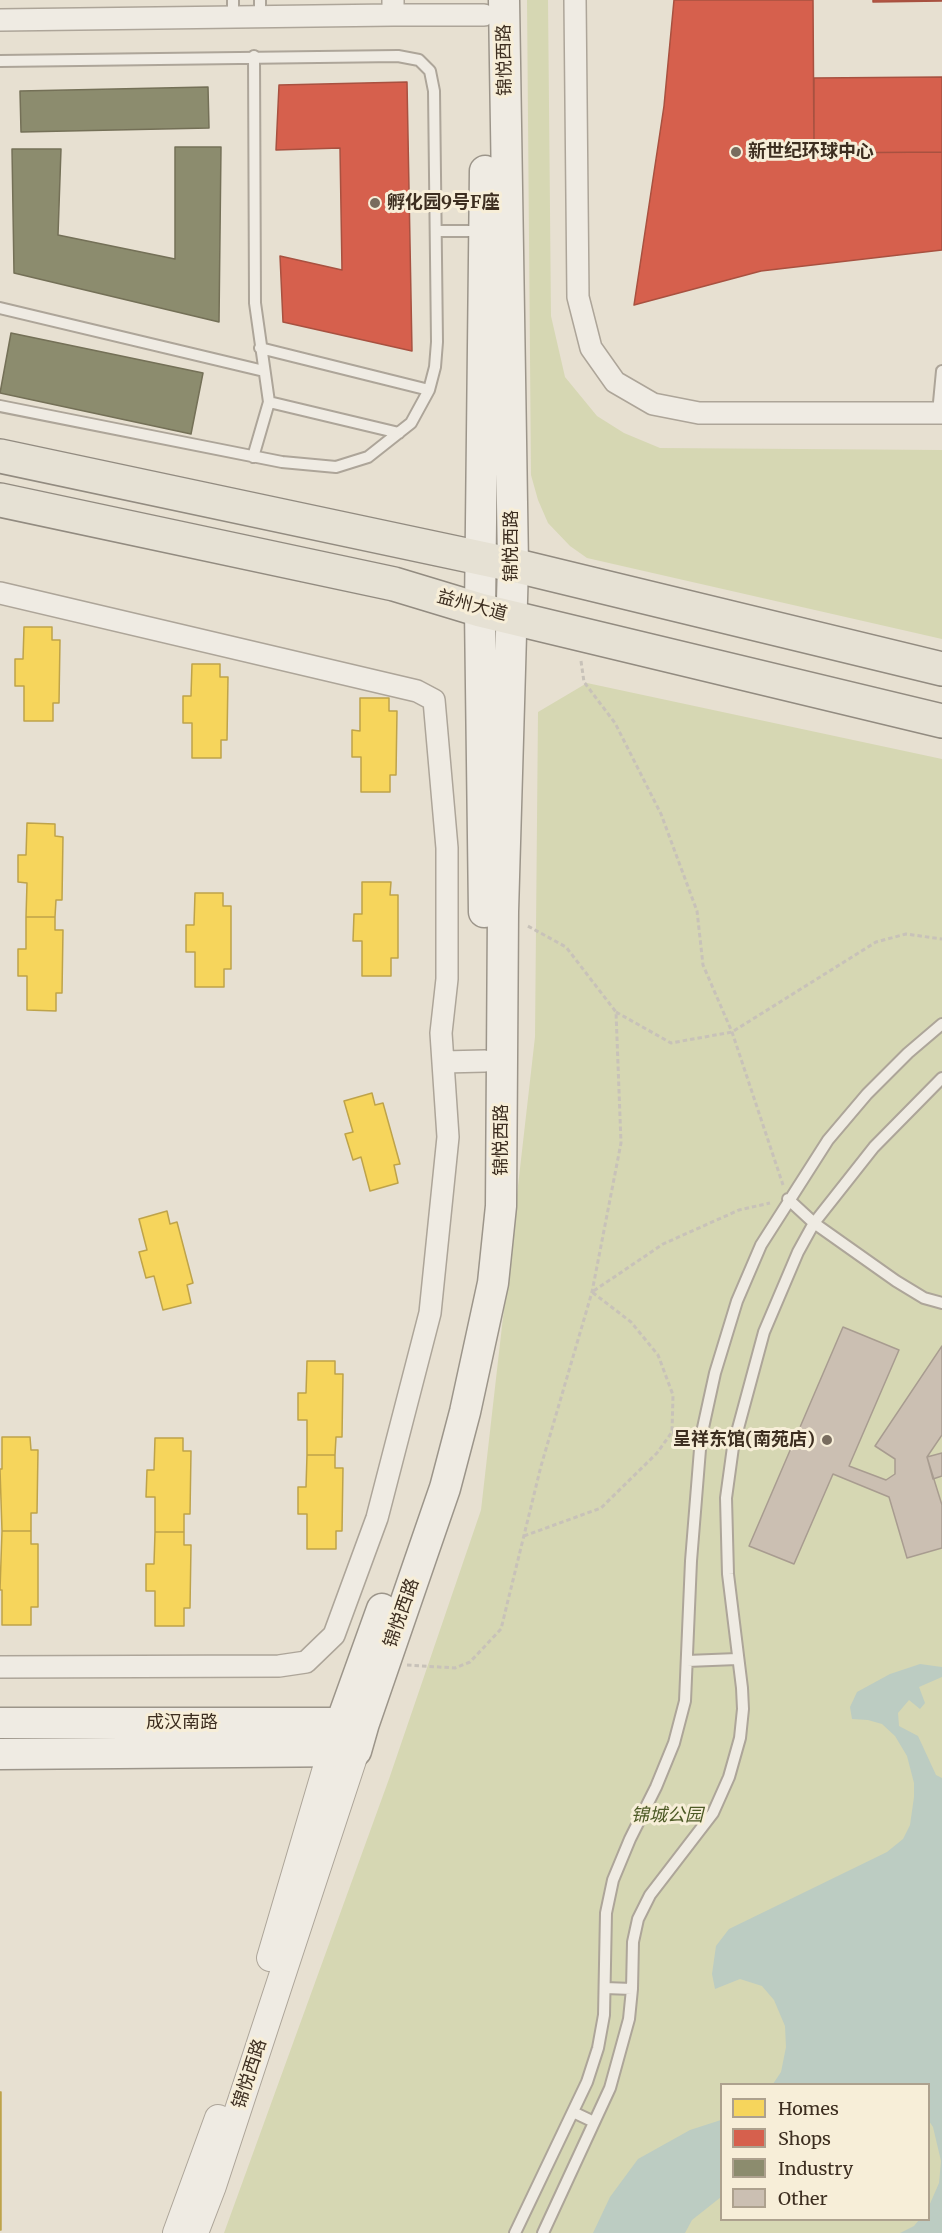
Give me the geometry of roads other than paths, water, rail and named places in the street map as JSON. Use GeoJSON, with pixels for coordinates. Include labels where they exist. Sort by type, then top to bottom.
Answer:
{"type":"FeatureCollection","features":[{"type":"Feature","properties":{"kind":"main road","name":"锦悦西路"},"geometry":{"type":"LineString","coordinates":[[348,1737],[426,1483],[460,1348],[473,1278],[482,1204],[485,1061],[480,609],[491,5]]}},
{"type":"Feature","properties":{"kind":"main road","name":"锦悦西路"},"geometry":{"type":"LineString","coordinates":[[348,1737],[385,1664],[445,1488],[465,1412],[493,1283],[501,1206],[503,912],[513,564],[491,5]]}},
{"type":"Feature","properties":{"kind":"main road"},"geometry":{"type":"LineString","coordinates":[[0,456],[513,564],[942,669]]}},
{"type":"Feature","properties":{"kind":"main road","name":"益州大道"},"geometry":{"type":"LineString","coordinates":[[0,500],[393,584],[480,609],[934,723]]}},
{"type":"Feature","properties":{"kind":"main road","name":"成汉南路"},"geometry":{"type":"LineString","coordinates":[[0,1723],[348,1737]]}},
{"type":"Feature","properties":{"kind":"main road","name":"成汉南路"},"geometry":{"type":"LineString","coordinates":[[0,1754],[348,1737]]}},
{"type":"Feature","properties":{"kind":"street"},"geometry":{"type":"LineString","coordinates":[[574,0],[578,297],[591,348],[615,382],[652,404],[699,413],[940,413]]}},
{"type":"Feature","properties":{"kind":"street"},"geometry":{"type":"LineString","coordinates":[[0,20],[233,8],[393,8],[491,5]]}},
{"type":"Feature","properties":{"kind":"street"},"geometry":{"type":"LineString","coordinates":[[0,593],[417,691],[434,700],[447,848],[447,979],[441,1033],[448,1137],[430,1313],[377,1518],[334,1635],[306,1662],[279,1666],[0,1667]]}},
{"type":"Feature","properties":{"kind":"street"},"geometry":{"type":"LineString","coordinates":[[443,1062],[485,1061]]}},
{"type":"Feature","properties":{"kind":"street","name":"锦悦西路"},"geometry":{"type":"LineString","coordinates":[[176,2233],[242,2052],[348,1737]]}},
{"type":"Feature","properties":{"kind":"street","name":"锦悦西路"},"geometry":{"type":"LineString","coordinates":[[195,2233],[213,2186],[348,1737]]}},
{"type":"Feature","properties":{"kind":"lane"},"geometry":{"type":"LineString","coordinates":[[0,61],[254,56],[398,56],[419,60],[430,71],[434,91],[437,231],[437,342],[435,367],[429,390],[411,423],[368,458],[336,467],[282,462],[0,406]]}},
{"type":"Feature","properties":{"kind":"lane"},"geometry":{"type":"LineString","coordinates":[[253,457],[269,402],[255,303],[254,56]]}},
{"type":"Feature","properties":{"kind":"lane"},"geometry":{"type":"LineString","coordinates":[[437,231],[486,231]]}},
{"type":"Feature","properties":{"kind":"lane"},"geometry":{"type":"LineString","coordinates":[[0,308],[264,371]]}},
{"type":"Feature","properties":{"kind":"lane"},"geometry":{"type":"LineString","coordinates":[[260,348],[429,390]]}},
{"type":"Feature","properties":{"kind":"lane"},"geometry":{"type":"LineString","coordinates":[[940,413],[942,371]]}},
{"type":"Feature","properties":{"kind":"lane"},"geometry":{"type":"LineString","coordinates":[[269,402],[399,433]]}},
{"type":"Feature","properties":{"kind":"lane"},"geometry":{"type":"LineString","coordinates":[[515,2233],[587,2082],[598,2048],[604,2015],[606,1913],[613,1880],[674,1743],[685,1701],[691,1561],[701,1437],[715,1373],[738,1301],[761,1245],[788,1199],[828,1140],[867,1094],[908,1053],[942,1024]]}},
{"type":"Feature","properties":{"kind":"lane"},"geometry":{"type":"LineString","coordinates":[[543,2233],[610,2088],[628,2019],[632,1989],[633,1942],[638,1919],[650,1895],[713,1813],[729,1777],[740,1738],[743,1709],[742,1688],[727,1562],[726,1498],[733,1447],[764,1332],[798,1252],[814,1222],[874,1147],[942,1078]]}},
{"type":"Feature","properties":{"kind":"lane"},"geometry":{"type":"LineString","coordinates":[[788,1199],[814,1222],[896,1281],[924,1298],[942,1303]]}},
{"type":"Feature","properties":{"kind":"lane"},"geometry":{"type":"LineString","coordinates":[[687,1661],[737,1659]]}},
{"type":"Feature","properties":{"kind":"lane"},"geometry":{"type":"LineString","coordinates":[[605,1988],[632,1989]]}},
{"type":"Feature","properties":{"kind":"lane"},"geometry":{"type":"LineString","coordinates":[[573,2112],[594,2122]]}},
{"type":"Feature","properties":{"kind":"place","name":"新世纪环球中心"},"geometry":{"type":"Point","coordinates":[736,152]}},
{"type":"Feature","properties":{"kind":"place","name":"孵化园9号F座"},"geometry":{"type":"Point","coordinates":[375,203]}},
{"type":"Feature","properties":{"kind":"place","name":"呈祥东馆(南苑店)"},"geometry":{"type":"Point","coordinates":[827,1440]}},
{"type":"Feature","properties":{"kind":"park label","name":"锦城公园"},"geometry":{"type":"Point","coordinates":[667,1816]}}]}
